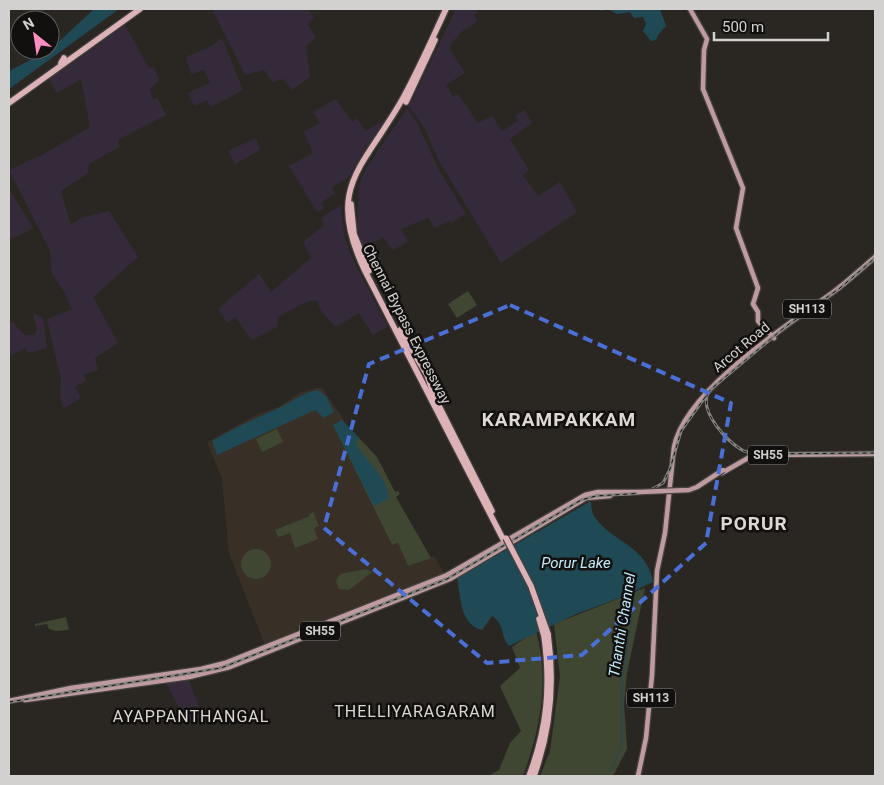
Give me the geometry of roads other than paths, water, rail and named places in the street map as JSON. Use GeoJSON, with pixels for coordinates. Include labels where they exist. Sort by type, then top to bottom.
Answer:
{"type":"FeatureCollection","features":[{"type":"Feature","properties":{"kind":"highway"},"geometry":{"type":"LineString","coordinates":[[9,101],[135,9]]}},
{"type":"Feature","properties":{"kind":"highway"},"geometry":{"type":"LineString","coordinates":[[9,101],[43,81],[140,9]]}},
{"type":"Feature","properties":{"kind":"highway","name":"Chennai Bypass Expressway"},"geometry":{"type":"LineString","coordinates":[[405,99],[446,9]]}},
{"type":"Feature","properties":{"kind":"highway","name":"Chennai Bypass Expressway"},"geometry":{"type":"LineString","coordinates":[[450,9],[405,99],[366,156],[352,182],[347,206],[347,221],[354,248],[504,538],[527,587],[546,635]]}},
{"type":"Feature","properties":{"kind":"highway"},"geometry":{"type":"LineString","coordinates":[[529,776],[545,723],[548,696],[546,635]]}},
{"type":"Feature","properties":{"kind":"highway"},"geometry":{"type":"LineString","coordinates":[[534,776],[543,748],[553,697],[546,635]]}},
{"type":"Feature","properties":{"kind":"main road"},"geometry":{"type":"LineString","coordinates":[[690,9],[707,39],[704,55],[703,89],[743,188],[736,223],[758,288],[753,301],[758,312],[758,321],[773,337]]}},
{"type":"Feature","properties":{"kind":"main road","name":"Arcot Road"},"geometry":{"type":"LineString","coordinates":[[639,776],[645,751],[652,690],[657,587],[676,442],[695,408],[712,386],[799,314],[833,292],[875,258]]}},
{"type":"Feature","properties":{"kind":"main road","name":"SH55"},"geometry":{"type":"LineString","coordinates":[[9,702],[194,671],[225,663],[447,575],[576,499],[591,493],[692,491],[754,454],[875,453]]}},
{"type":"Feature","properties":{"kind":"water"},"geometry":{"type":"Polygon","coordinates":[[[94,9],[119,9],[60,52],[60,41],[94,9]]]}},
{"type":"Feature","properties":{"kind":"water"},"geometry":{"type":"Polygon","coordinates":[[[608,9],[660,9],[666,26],[656,40],[651,41],[643,31],[646,24],[643,17],[634,18],[630,12],[617,14],[608,9]]]}},
{"type":"Feature","properties":{"kind":"water"},"geometry":{"type":"Polygon","coordinates":[[[30,60],[49,60],[9,89],[9,71],[30,60]]]}},
{"type":"Feature","properties":{"kind":"water"},"geometry":{"type":"Polygon","coordinates":[[[318,390],[326,396],[334,412],[324,418],[315,410],[217,455],[212,441],[302,395],[318,390]]]}},
{"type":"Feature","properties":{"kind":"water"},"geometry":{"type":"Polygon","coordinates":[[[342,420],[359,438],[356,444],[380,476],[387,490],[389,498],[374,506],[333,425],[342,420]]]}},
{"type":"Feature","properties":{"kind":"water","name":"Porur Lake"},"geometry":{"type":"Polygon","coordinates":[[[591,501],[594,516],[601,525],[628,545],[644,560],[653,582],[619,598],[576,614],[509,646],[504,638],[501,626],[492,616],[482,630],[469,622],[463,610],[457,578],[591,501]]]}},
{"type":"Feature","properties":{"kind":"waterway","name":"Thanthi Channel"},"geometry":{"type":"LineString","coordinates":[[606,776],[615,762],[622,742],[622,682],[632,614],[639,588]]}},
{"type":"Feature","properties":{"kind":"railway"},"geometry":{"type":"LineString","coordinates":[[9,702],[221,668],[447,579],[581,500],[596,496],[645,493],[663,483],[670,469],[681,431],[711,389],[785,327],[840,288],[875,258]]}},
{"type":"Feature","properties":{"kind":"railway"},"geometry":{"type":"LineString","coordinates":[[708,393],[707,409],[716,425],[729,440],[746,452],[757,454],[875,453]]}},
{"type":"Feature","properties":{"kind":"district","name":"KARAMPAKKAM"},"geometry":{"type":"Point","coordinates":[559,419]}},
{"type":"Feature","properties":{"kind":"district","name":"PORUR"},"geometry":{"type":"Point","coordinates":[754,523]}},
{"type":"Feature","properties":{"kind":"district","name":"THELLIYARAGARAM"},"geometry":{"type":"Point","coordinates":[415,711]}},
{"type":"Feature","properties":{"kind":"district","name":"AYAPPANTHANGAL"},"geometry":{"type":"Point","coordinates":[191,716]}}]}
